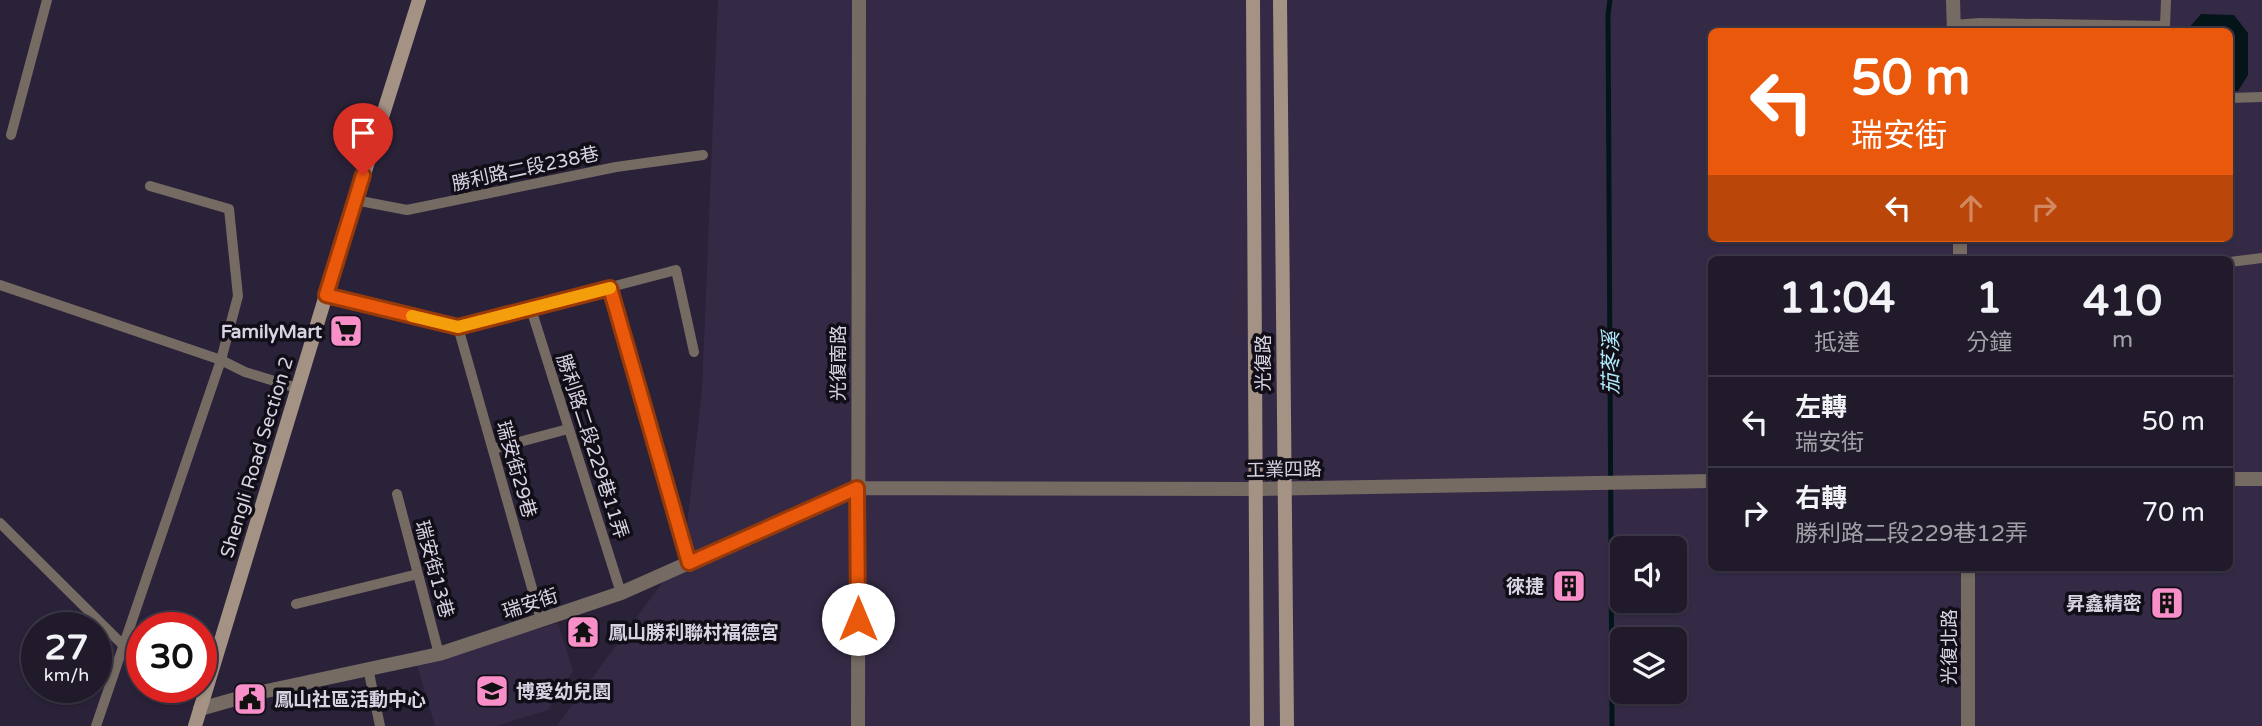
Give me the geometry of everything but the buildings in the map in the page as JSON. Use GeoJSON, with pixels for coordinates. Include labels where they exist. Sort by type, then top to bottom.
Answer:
{"type":"FeatureCollection","features":[{"type":"Feature","properties":{"kind":"street","name":"Shengli Road Section 2"},"geometry":{"type":"LineString","coordinates":[[195,726],[355,200],[419,0]]}},
{"type":"Feature","properties":{"kind":"street","name":"光復南路"},"geometry":{"type":"LineString","coordinates":[[858,726],[859,0]]}},
{"type":"Feature","properties":{"kind":"street","name":"光復路"},"geometry":{"type":"LineString","coordinates":[[1253,0],[1257,726]]}},
{"type":"Feature","properties":{"kind":"street","name":"光復路"},"geometry":{"type":"LineString","coordinates":[[1280,0],[1287,726]]}},
{"type":"Feature","properties":{"kind":"street"},"geometry":{"type":"LineString","coordinates":[[1953,0],[1954,28]]}},
{"type":"Feature","properties":{"kind":"street"},"geometry":{"type":"LineString","coordinates":[[2233,479],[2262,479]]}},
{"type":"Feature","properties":{"kind":"street","name":"工業四路"},"geometry":{"type":"LineString","coordinates":[[857,488],[1257,489],[1708,481]]}},
{"type":"Feature","properties":{"kind":"street","name":"瑞安街"},"geometry":{"type":"LineString","coordinates":[[200,709],[257,693],[439,654],[541,620],[621,593],[857,488]]}},
{"type":"Feature","properties":{"kind":"street","name":"光復北路"},"geometry":{"type":"LineString","coordinates":[[1968,571],[1968,726]]}},
{"type":"Feature","properties":{"kind":"lane"},"geometry":{"type":"LineString","coordinates":[[11,135],[47,0]]}},
{"type":"Feature","properties":{"kind":"lane"},"geometry":{"type":"LineString","coordinates":[[2165,28],[2166,0]]}},
{"type":"Feature","properties":{"kind":"lane"},"geometry":{"type":"LineString","coordinates":[[1954,28],[2077,28]]}},
{"type":"Feature","properties":{"kind":"lane"},"geometry":{"type":"LineString","coordinates":[[2233,98],[2262,97]]}},
{"type":"Feature","properties":{"kind":"lane","name":"勝利路二段238巷"},"geometry":{"type":"LineString","coordinates":[[355,200],[407,210],[616,167],[703,155]]}},
{"type":"Feature","properties":{"kind":"lane"},"geometry":{"type":"LineString","coordinates":[[96,726],[221,360],[238,296],[229,209],[150,186]]}},
{"type":"Feature","properties":{"kind":"lane"},"geometry":{"type":"LineString","coordinates":[[2233,262],[2262,258]]}},
{"type":"Feature","properties":{"kind":"lane"},"geometry":{"type":"LineString","coordinates":[[326,295],[458,327],[676,270],[694,352]]}},
{"type":"Feature","properties":{"kind":"lane"},"geometry":{"type":"LineString","coordinates":[[0,285],[221,360],[244,372],[297,388]]}},
{"type":"Feature","properties":{"kind":"lane"},"geometry":{"type":"LineString","coordinates":[[610,288],[689,563]]}},
{"type":"Feature","properties":{"kind":"lane","name":"勝利路二段229巷11弄"},"geometry":{"type":"LineString","coordinates":[[531,309],[621,593]]}},
{"type":"Feature","properties":{"kind":"lane","name":"瑞安街29巷"},"geometry":{"type":"LineString","coordinates":[[458,327],[541,620]]}},
{"type":"Feature","properties":{"kind":"lane"},"geometry":{"type":"LineString","coordinates":[[493,449],[568,429]]}},
{"type":"Feature","properties":{"kind":"lane","name":"瑞安街13巷"},"geometry":{"type":"LineString","coordinates":[[397,494],[439,654]]}},
{"type":"Feature","properties":{"kind":"lane"},"geometry":{"type":"LineString","coordinates":[[0,523],[124,646]]}},
{"type":"Feature","properties":{"kind":"lane"},"geometry":{"type":"LineString","coordinates":[[296,604],[418,574]]}},
{"type":"Feature","properties":{"kind":"lane"},"geometry":{"type":"LineString","coordinates":[[368,668],[380,726]]}},
{"type":"Feature","properties":{"kind":"shaded area"},"geometry":{"type":"Polygon","coordinates":[[[718,0],[2262,0],[2262,726],[557,726],[684,553],[702,390],[718,0]]]}},
{"type":"Feature","properties":{"kind":"shaded area"},"geometry":{"type":"Polygon","coordinates":[[[2201,14],[2234,15],[2248,33],[2248,75],[2238,91],[2233,91],[2233,28],[2189,28],[2201,14]]]}},
{"type":"Feature","properties":{"kind":"shaded area","name":"博愛幼兒園"},"geometry":{"type":"Polygon","coordinates":[[[558,623],[573,671],[548,710],[496,726],[435,726],[417,665],[558,623]]]}},
{"type":"Feature","properties":{"kind":"waterway","name":"茄苳溪"},"geometry":{"type":"LineString","coordinates":[[1610,0],[1612,726]]}},
{"type":"Feature","properties":{"kind":"slow traffic"},"geometry":{"type":"LineString","coordinates":[[412,316],[458,327],[610,288]]}},
{"type":"Feature","properties":{"kind":"place","name":"FamilyMart"},"geometry":{"type":"Point","coordinates":[346,331]}},
{"type":"Feature","properties":{"kind":"place","name":"徠捷"},"geometry":{"type":"Point","coordinates":[1569,586]}},
{"type":"Feature","properties":{"kind":"place","name":"昇鑫精密"},"geometry":{"type":"Point","coordinates":[2167,603]}},
{"type":"Feature","properties":{"kind":"place","name":"鳳山勝利聯村福德宮"},"geometry":{"type":"Point","coordinates":[583,632]}},
{"type":"Feature","properties":{"kind":"place","name":"博愛幼兒園"},"geometry":{"type":"Point","coordinates":[492,691]}},
{"type":"Feature","properties":{"kind":"place","name":"鳳山社區活動中心"},"geometry":{"type":"Point","coordinates":[250,699]}},
{"type":"Feature","properties":{"kind":"route"},"geometry":{"type":"LineString","coordinates":[[363,175],[326,295],[458,327],[610,288],[689,563],[857,488],[858,619]]}}]}
